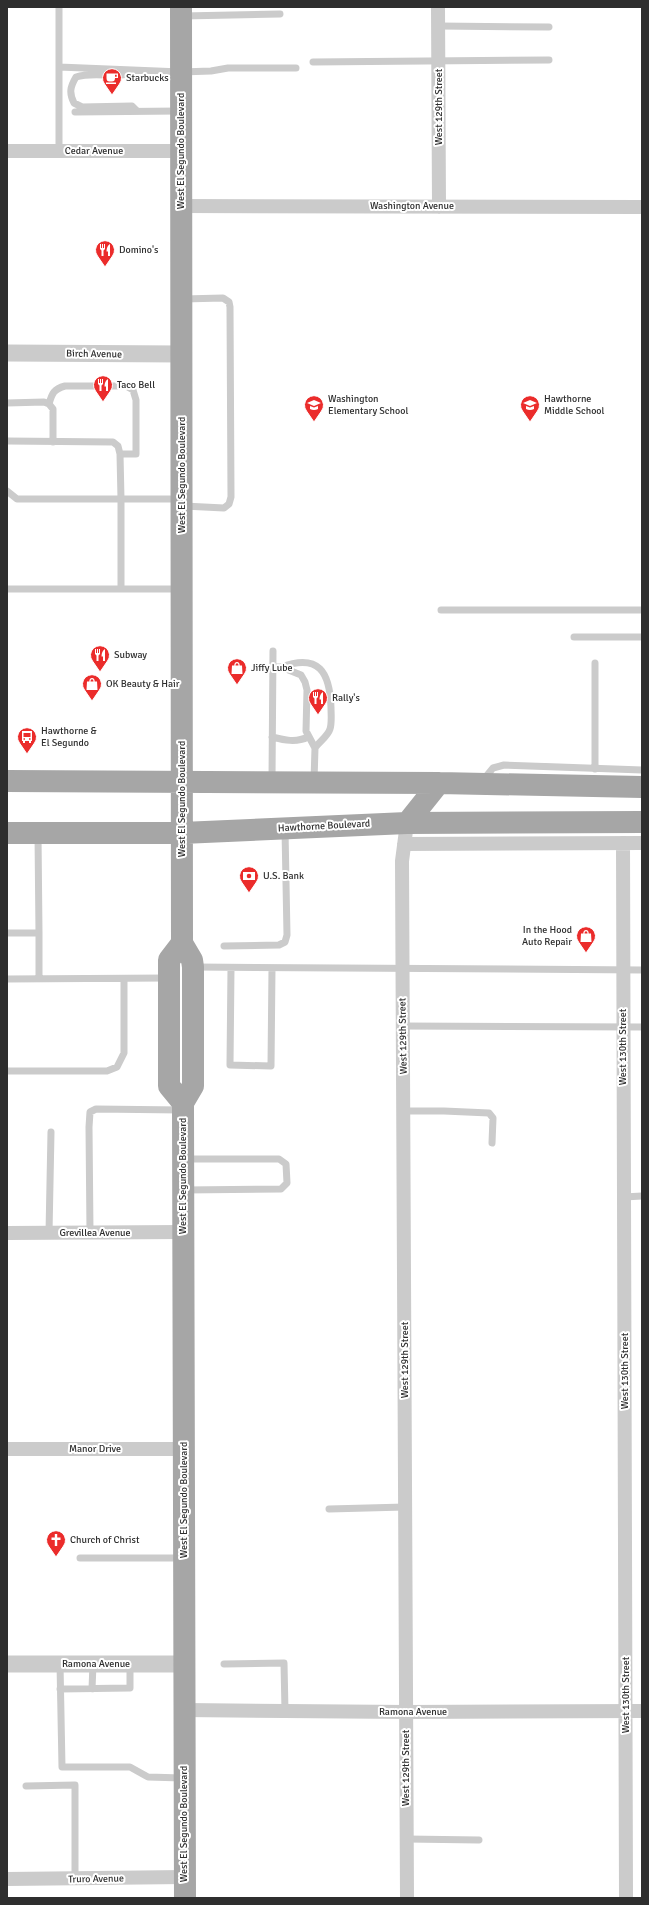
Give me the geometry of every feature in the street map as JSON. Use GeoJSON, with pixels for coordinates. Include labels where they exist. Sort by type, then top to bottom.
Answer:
{"type":"FeatureCollection","features":[{"type":"Feature","properties":{"kind":"main road","name":"West El Segundo Boulevard"},"geometry":{"type":"LineString","coordinates":[[181,12],[182,943],[192,960],[193,967],[193,1086],[183,1106],[185,1888]]}},
{"type":"Feature","properties":{"kind":"main road"},"geometry":{"type":"LineString","coordinates":[[7,781],[272,781],[642,787]]}},
{"type":"Feature","properties":{"kind":"main road"},"geometry":{"type":"LineString","coordinates":[[407,823],[439,783]]}},
{"type":"Feature","properties":{"kind":"main road","name":"Hawthorne Boulevard"},"geometry":{"type":"LineString","coordinates":[[7,833],[182,833],[407,823],[642,822]]}},
{"type":"Feature","properties":{"kind":"main road","name":"West El Segundo Boulevard"},"geometry":{"type":"LineString","coordinates":[[182,943],[169,960],[169,1086],[183,1106]]}},
{"type":"Feature","properties":{"kind":"street","name":"West 129th Street"},"geometry":{"type":"LineString","coordinates":[[438,7],[439,207]]}},
{"type":"Feature","properties":{"kind":"street","name":"Cedar Avenue"},"geometry":{"type":"LineString","coordinates":[[7,151],[181,151]]}},
{"type":"Feature","properties":{"kind":"street","name":"Washington Avenue"},"geometry":{"type":"LineString","coordinates":[[181,206],[642,207]]}},
{"type":"Feature","properties":{"kind":"street","name":"Birch Avenue"},"geometry":{"type":"LineString","coordinates":[[7,353],[182,354]]}},
{"type":"Feature","properties":{"kind":"street","name":"West 129th Street"},"geometry":{"type":"LineString","coordinates":[[407,823],[402,860],[407,1898]]}},
{"type":"Feature","properties":{"kind":"street","name":"West 130th Street"},"geometry":{"type":"LineString","coordinates":[[623,843],[626,1898]]}},
{"type":"Feature","properties":{"kind":"street"},"geometry":{"type":"LineString","coordinates":[[404,844],[642,843]]}},
{"type":"Feature","properties":{"kind":"street","name":"Grevillea Avenue"},"geometry":{"type":"LineString","coordinates":[[7,1233],[183,1232]]}},
{"type":"Feature","properties":{"kind":"street","name":"Manor Drive"},"geometry":{"type":"LineString","coordinates":[[7,1449],[184,1449]]}},
{"type":"Feature","properties":{"kind":"street","name":"Ramona Avenue"},"geometry":{"type":"LineString","coordinates":[[7,1664],[184,1664]]}},
{"type":"Feature","properties":{"kind":"street","name":"Ramona Avenue"},"geometry":{"type":"LineString","coordinates":[[184,1710],[406,1712],[642,1711]]}},
{"type":"Feature","properties":{"kind":"street","name":"Truro Avenue"},"geometry":{"type":"LineString","coordinates":[[7,1879],[75,1879],[185,1888]]}},
{"type":"Feature","properties":{"kind":"lane"},"geometry":{"type":"LineString","coordinates":[[59,7],[59,151]]}},
{"type":"Feature","properties":{"kind":"lane"},"geometry":{"type":"LineString","coordinates":[[181,12],[280,14]]}},
{"type":"Feature","properties":{"kind":"lane"},"geometry":{"type":"LineString","coordinates":[[438,26],[549,27]]}},
{"type":"Feature","properties":{"kind":"lane"},"geometry":{"type":"LineString","coordinates":[[313,62],[549,60]]}},
{"type":"Feature","properties":{"kind":"lane"},"geometry":{"type":"LineString","coordinates":[[59,67],[181,72],[211,71],[228,68],[296,68]]}},
{"type":"Feature","properties":{"kind":"lane"},"geometry":{"type":"LineString","coordinates":[[137,111],[132,106],[82,107],[74,103],[70,96],[71,85],[76,77],[85,75],[128,75],[139,70]]}},
{"type":"Feature","properties":{"kind":"lane"},"geometry":{"type":"LineString","coordinates":[[75,112],[181,110]]}},
{"type":"Feature","properties":{"kind":"lane"},"geometry":{"type":"LineString","coordinates":[[7,491],[17,499],[121,499],[181,502],[224,508],[229,504],[231,497],[229,302],[223,298],[181,299]]}},
{"type":"Feature","properties":{"kind":"lane"},"geometry":{"type":"LineString","coordinates":[[49,404],[52,393],[57,388],[65,386],[126,386],[133,390],[136,400],[136,454],[120,454]]}},
{"type":"Feature","properties":{"kind":"lane"},"geometry":{"type":"LineString","coordinates":[[7,403],[44,402],[49,404],[54,409],[54,442]]}},
{"type":"Feature","properties":{"kind":"lane"},"geometry":{"type":"LineString","coordinates":[[7,441],[113,442],[118,446],[120,454],[121,499],[121,589]]}},
{"type":"Feature","properties":{"kind":"lane"},"geometry":{"type":"LineString","coordinates":[[7,589],[182,589]]}},
{"type":"Feature","properties":{"kind":"lane"},"geometry":{"type":"LineString","coordinates":[[441,610],[642,610]]}},
{"type":"Feature","properties":{"kind":"lane"},"geometry":{"type":"LineString","coordinates":[[574,637],[642,637]]}},
{"type":"Feature","properties":{"kind":"lane"},"geometry":{"type":"LineString","coordinates":[[272,781],[273,651]]}},
{"type":"Feature","properties":{"kind":"lane"},"geometry":{"type":"LineString","coordinates":[[281,667],[290,663],[315,664],[322,669],[331,696],[331,728],[315,748]]}},
{"type":"Feature","properties":{"kind":"lane"},"geometry":{"type":"LineString","coordinates":[[594,663],[595,769]]}},
{"type":"Feature","properties":{"kind":"lane"},"geometry":{"type":"LineString","coordinates":[[273,667],[281,667],[301,675],[305,682],[307,690],[306,732],[308,737],[312,740],[315,748],[314,782]]}},
{"type":"Feature","properties":{"kind":"lane"},"geometry":{"type":"LineString","coordinates":[[272,737],[287,741],[302,740],[308,737]]}},
{"type":"Feature","properties":{"kind":"lane"},"geometry":{"type":"LineString","coordinates":[[480,784],[493,768],[504,765],[642,770]]}},
{"type":"Feature","properties":{"kind":"lane"},"geometry":{"type":"LineString","coordinates":[[224,946],[279,945],[285,942],[287,935],[285,828]]}},
{"type":"Feature","properties":{"kind":"lane"},"geometry":{"type":"LineString","coordinates":[[38,833],[39,978]]}},
{"type":"Feature","properties":{"kind":"lane"},"geometry":{"type":"LineString","coordinates":[[7,933],[39,933]]}},
{"type":"Feature","properties":{"kind":"lane"},"geometry":{"type":"LineString","coordinates":[[193,967],[642,970]]}},
{"type":"Feature","properties":{"kind":"lane"},"geometry":{"type":"LineString","coordinates":[[231,968],[230,1065],[271,1066],[272,968]]}},
{"type":"Feature","properties":{"kind":"lane"},"geometry":{"type":"LineString","coordinates":[[7,978],[169,978]]}},
{"type":"Feature","properties":{"kind":"lane"},"geometry":{"type":"LineString","coordinates":[[7,1071],[107,1071],[117,1068],[124,1053],[124,979]]}},
{"type":"Feature","properties":{"kind":"lane"},"geometry":{"type":"LineString","coordinates":[[403,1026],[642,1027]]}},
{"type":"Feature","properties":{"kind":"lane"},"geometry":{"type":"LineString","coordinates":[[90,1232],[90,1112],[96,1109],[183,1106]]}},
{"type":"Feature","properties":{"kind":"lane"},"geometry":{"type":"LineString","coordinates":[[404,1112],[444,1111],[489,1113],[493,1118],[492,1143]]}},
{"type":"Feature","properties":{"kind":"lane"},"geometry":{"type":"LineString","coordinates":[[48,1233],[51,1132]]}},
{"type":"Feature","properties":{"kind":"lane"},"geometry":{"type":"LineString","coordinates":[[183,1159],[279,1159],[286,1164],[287,1183],[281,1189],[183,1190]]}},
{"type":"Feature","properties":{"kind":"lane"},"geometry":{"type":"LineString","coordinates":[[624,1197],[642,1196]]}},
{"type":"Feature","properties":{"kind":"lane"},"geometry":{"type":"LineString","coordinates":[[329,1510],[405,1508]]}},
{"type":"Feature","properties":{"kind":"lane"},"geometry":{"type":"LineString","coordinates":[[80,1558],[184,1558]]}},
{"type":"Feature","properties":{"kind":"lane"},"geometry":{"type":"LineString","coordinates":[[224,1664],[284,1663],[285,1711]]}},
{"type":"Feature","properties":{"kind":"lane"},"geometry":{"type":"LineString","coordinates":[[60,1664],[62,1767],[130,1767],[148,1777],[184,1778]]}},
{"type":"Feature","properties":{"kind":"lane"},"geometry":{"type":"LineString","coordinates":[[92,1689],[93,1664]]}},
{"type":"Feature","properties":{"kind":"lane"},"geometry":{"type":"LineString","coordinates":[[60,1689],[130,1688],[130,1664]]}},
{"type":"Feature","properties":{"kind":"lane"},"geometry":{"type":"LineString","coordinates":[[26,1786],[75,1785],[75,1879]]}},
{"type":"Feature","properties":{"kind":"lane"},"geometry":{"type":"LineString","coordinates":[[407,1839],[478,1840]]}},
{"type":"Feature","properties":{"kind":"place","name":"Starbucks"},"geometry":{"type":"Point","coordinates":[112,95]}},
{"type":"Feature","properties":{"kind":"place","name":"Domino's"},"geometry":{"type":"Point","coordinates":[105,267]}},
{"type":"Feature","properties":{"kind":"place","name":"Taco Bell"},"geometry":{"type":"Point","coordinates":[103,402]}},
{"type":"Feature","properties":{"kind":"place","name":"Washington Elementary School"},"geometry":{"type":"Point","coordinates":[314,422]}},
{"type":"Feature","properties":{"kind":"place","name":"Hawthorne Middle School"},"geometry":{"type":"Point","coordinates":[530,422]}},
{"type":"Feature","properties":{"kind":"place","name":"Subway"},"geometry":{"type":"Point","coordinates":[100,672]}},
{"type":"Feature","properties":{"kind":"place","name":"Jiffy Lube"},"geometry":{"type":"Point","coordinates":[237,685]}},
{"type":"Feature","properties":{"kind":"place","name":"OK Beauty & Hair"},"geometry":{"type":"Point","coordinates":[92,701]}},
{"type":"Feature","properties":{"kind":"place","name":"Rally's"},"geometry":{"type":"Point","coordinates":[318,715]}},
{"type":"Feature","properties":{"kind":"place","name":"Hawthorne & El Segundo"},"geometry":{"type":"Point","coordinates":[27,754]}},
{"type":"Feature","properties":{"kind":"place","name":"U.S. Bank"},"geometry":{"type":"Point","coordinates":[249,893]}},
{"type":"Feature","properties":{"kind":"place","name":"In the Hood Auto Repair"},"geometry":{"type":"Point","coordinates":[586,953]}},
{"type":"Feature","properties":{"kind":"place","name":"Church of Christ"},"geometry":{"type":"Point","coordinates":[56,1557]}}]}
